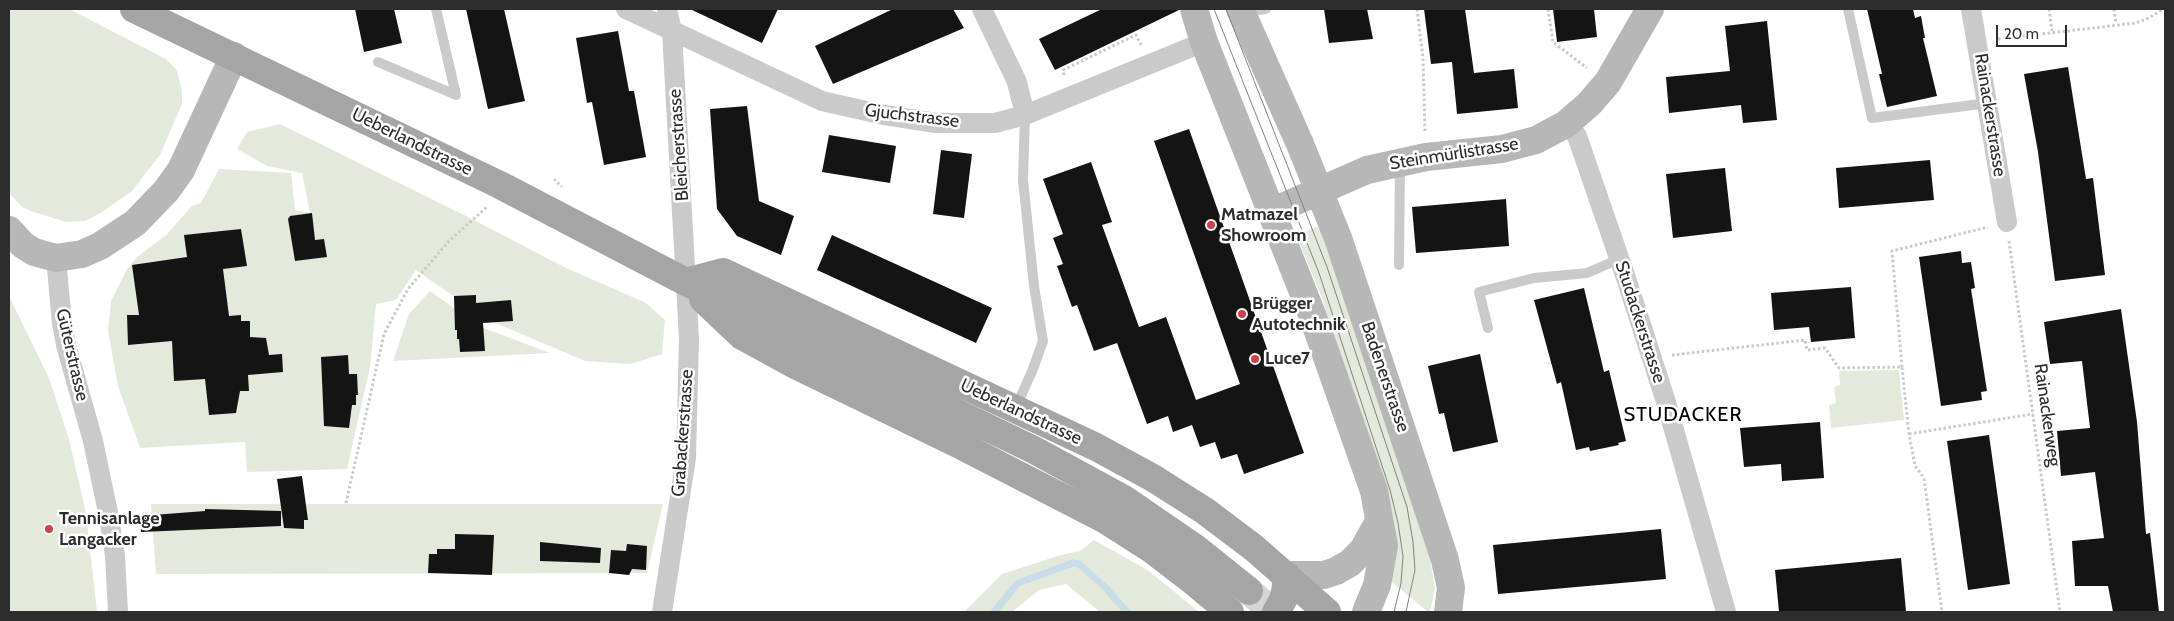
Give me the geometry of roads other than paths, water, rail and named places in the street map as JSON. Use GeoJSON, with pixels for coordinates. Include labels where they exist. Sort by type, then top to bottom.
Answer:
{"type":"FeatureCollection","features":[{"type":"Feature","properties":{"kind":"main road","name":"Ueberlandstrasse"},"geometry":{"type":"LineString","coordinates":[[134,9],[500,185],[686,282],[1034,450],[1124,499],[1194,548],[1249,591]]}},
{"type":"Feature","properties":{"kind":"main road"},"geometry":{"type":"LineString","coordinates":[[1194,9],[1204,42],[1312,316],[1374,491],[1378,523],[1384,546],[1377,585],[1366,612]]}},
{"type":"Feature","properties":{"kind":"main road","name":"Steinmürlistrasse"},"geometry":{"type":"LineString","coordinates":[[1271,212],[1367,170],[1413,159],[1502,150],[1536,140],[1566,124],[1590,104],[1608,82],[1650,9]]}},
{"type":"Feature","properties":{"kind":"main road"},"geometry":{"type":"LineString","coordinates":[[1204,42],[1249,10]]}},
{"type":"Feature","properties":{"kind":"main road","name":"Badenerstrasse"},"geometry":{"type":"LineString","coordinates":[[1249,10],[1338,238],[1442,550],[1451,588],[1448,612]]}},
{"type":"Feature","properties":{"kind":"main road"},"geometry":{"type":"LineString","coordinates":[[9,230],[23,245],[34,252],[56,258],[82,254],[117,236],[135,223],[166,191],[181,170],[234,56]]}},
{"type":"Feature","properties":{"kind":"main road","name":"Ueberlandstrasse"},"geometry":{"type":"LineString","coordinates":[[686,282],[723,272],[1096,448],[1153,478],[1205,511],[1286,575],[1327,612]]}},
{"type":"Feature","properties":{"kind":"main road","name":"Ueberlandstrasse"},"geometry":{"type":"LineString","coordinates":[[686,282],[742,336],[797,366],[1104,519],[1165,560],[1230,612]]}},
{"type":"Feature","properties":{"kind":"main road"},"geometry":{"type":"LineString","coordinates":[[1276,612],[1283,600],[1286,588],[1286,575],[1324,575],[1336,571],[1363,550],[1378,523]]}},
{"type":"Feature","properties":{"kind":"street","name":"Gjuchstrasse"},"geometry":{"type":"LineString","coordinates":[[626,9],[822,101],[884,115],[936,123],[995,123],[1025,115],[1204,42]]}},
{"type":"Feature","properties":{"kind":"street","name":"Bleicherstrasse"},"geometry":{"type":"LineString","coordinates":[[667,9],[672,31],[686,282]]}},
{"type":"Feature","properties":{"kind":"street"},"geometry":{"type":"LineString","coordinates":[[982,9],[1017,82],[1025,115]]}},
{"type":"Feature","properties":{"kind":"street","name":"Rainackerstrasse"},"geometry":{"type":"LineString","coordinates":[[1971,9],[1978,41],[2006,222]]}},
{"type":"Feature","properties":{"kind":"street","name":"Studackerstrasse"},"geometry":{"type":"LineString","coordinates":[[1566,124],[1577,136],[1620,259],[1652,357],[1726,612]]}},
{"type":"Feature","properties":{"kind":"street","name":"Güterstrasse"},"geometry":{"type":"LineString","coordinates":[[56,258],[66,345],[93,441],[109,518],[115,556],[118,612]]}},
{"type":"Feature","properties":{"kind":"street","name":"Grabackerstrasse"},"geometry":{"type":"LineString","coordinates":[[662,612],[686,458],[689,339],[686,282]]}},
{"type":"Feature","properties":{"kind":"lane"},"geometry":{"type":"LineString","coordinates":[[378,62],[456,95],[436,9]]}},
{"type":"Feature","properties":{"kind":"lane"},"geometry":{"type":"LineString","coordinates":[[1848,9],[1872,118],[1988,103]]}},
{"type":"Feature","properties":{"kind":"lane"},"geometry":{"type":"LineString","coordinates":[[1014,410],[1033,369],[1043,341],[1034,286],[1023,180],[1025,115]]}},
{"type":"Feature","properties":{"kind":"lane"},"geometry":{"type":"LineString","coordinates":[[1399,265],[1413,159]]}},
{"type":"Feature","properties":{"kind":"lane"},"geometry":{"type":"LineString","coordinates":[[1488,328],[1479,292],[1534,278],[1587,273],[1620,259]]}},
{"type":"Feature","properties":{"kind":"waterway"},"geometry":{"type":"LineString","coordinates":[[994,612],[1018,583],[1073,563],[1079,564],[1105,587],[1127,612]]}},
{"type":"Feature","properties":{"kind":"tunnel"},"geometry":{"type":"LineString","coordinates":[[1249,591],[1273,612]]}},
{"type":"Feature","properties":{"kind":"tram line"},"geometry":{"type":"LineString","coordinates":[[1214,9],[1319,273],[1390,490],[1403,556],[1401,583],[1394,612]]}},
{"type":"Feature","properties":{"kind":"tram line"},"geometry":{"type":"LineString","coordinates":[[1226,9],[1327,267],[1407,507],[1413,542],[1415,570],[1406,612]]}},
{"type":"Feature","properties":{"kind":"place","name":"Matmazel Showroom"},"geometry":{"type":"Point","coordinates":[1211,225]}},
{"type":"Feature","properties":{"kind":"place","name":"Brügger Autotechnik"},"geometry":{"type":"Point","coordinates":[1242,314]}},
{"type":"Feature","properties":{"kind":"place","name":"Luce7"},"geometry":{"type":"Point","coordinates":[1255,359]}},
{"type":"Feature","properties":{"kind":"place","name":"Tennisanlage Langacker"},"geometry":{"type":"Point","coordinates":[49,529]}},
{"type":"Feature","properties":{"kind":"district","name":"STUDACKER"},"geometry":{"type":"Point","coordinates":[1683,415]}}]}
